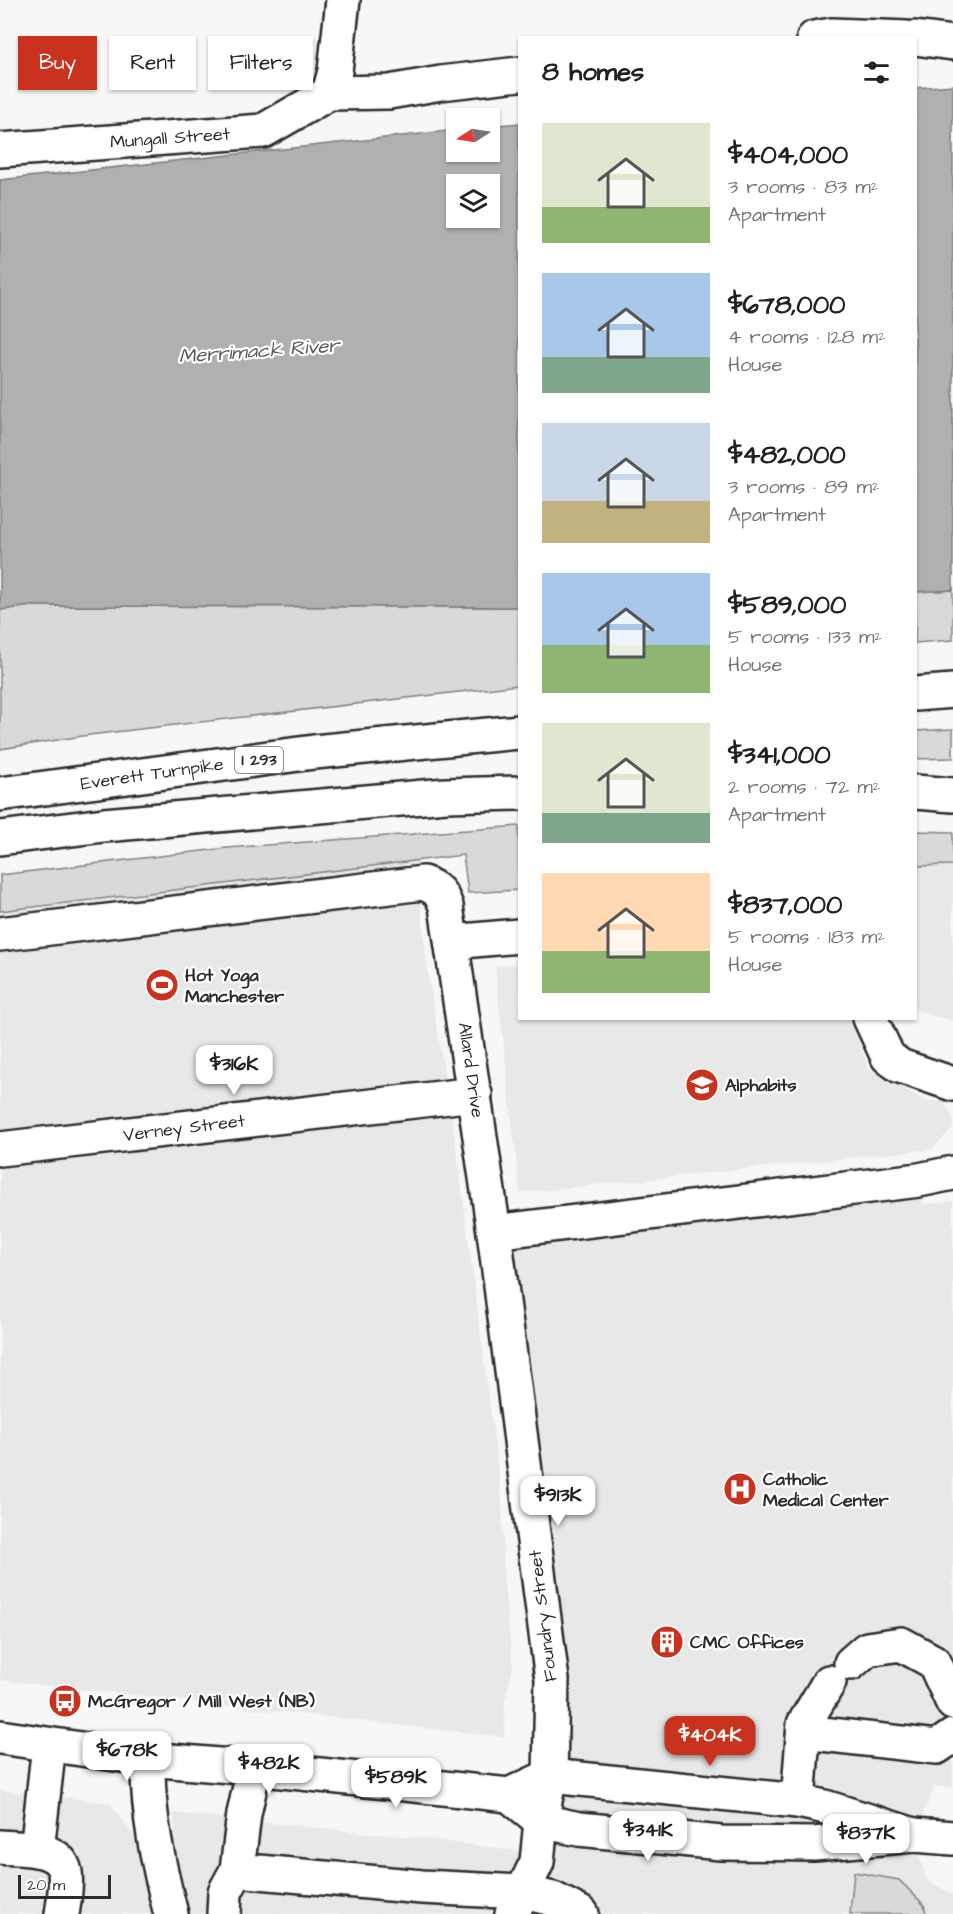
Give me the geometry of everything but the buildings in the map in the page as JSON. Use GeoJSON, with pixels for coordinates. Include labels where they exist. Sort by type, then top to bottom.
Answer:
{"type":"FeatureCollection","features":[{"type":"Feature","properties":{"kind":"main road"},"geometry":{"type":"LineString","coordinates":[[343,0],[335,71],[329,93],[389,92],[518,74]]}},
{"type":"Feature","properties":{"kind":"main road"},"geometry":{"type":"LineString","coordinates":[[826,36],[857,36]]}},
{"type":"Feature","properties":{"kind":"main road"},"geometry":{"type":"LineString","coordinates":[[917,38],[953,43]]}},
{"type":"Feature","properties":{"kind":"main road","name":"Mungall Street"},"geometry":{"type":"LineString","coordinates":[[0,150],[263,131],[329,93]]}},
{"type":"Feature","properties":{"kind":"main road"},"geometry":{"type":"LineString","coordinates":[[917,694],[953,691]]}},
{"type":"Feature","properties":{"kind":"main road","name":"Everett Turnpike"},"geometry":{"type":"LineString","coordinates":[[0,794],[314,752],[518,732]]}},
{"type":"Feature","properties":{"kind":"main road"},"geometry":{"type":"LineString","coordinates":[[917,786],[953,785]]}},
{"type":"Feature","properties":{"kind":"main road"},"geometry":{"type":"LineString","coordinates":[[917,792],[953,795]]}},
{"type":"Feature","properties":{"kind":"main road"},"geometry":{"type":"LineString","coordinates":[[0,838],[104,825],[446,795],[518,793]]}},
{"type":"Feature","properties":{"kind":"main road","name":"Allard Drive"},"geometry":{"type":"LineString","coordinates":[[0,934],[423,883],[435,887],[446,906],[494,1232]]}},
{"type":"Feature","properties":{"kind":"main road"},"geometry":{"type":"LineString","coordinates":[[452,942],[518,936]]}},
{"type":"Feature","properties":{"kind":"main road"},"geometry":{"type":"LineString","coordinates":[[871,1020],[888,1057],[900,1065],[953,1084]]}},
{"type":"Feature","properties":{"kind":"main road","name":"Verney Street"},"geometry":{"type":"LineString","coordinates":[[0,1149],[475,1094]]}},
{"type":"Feature","properties":{"kind":"main road"},"geometry":{"type":"LineString","coordinates":[[494,1232],[920,1180],[953,1173]]}},
{"type":"Feature","properties":{"kind":"main road","name":"Foundry Street"},"geometry":{"type":"LineString","coordinates":[[494,1232],[552,1680],[550,1776],[537,1863],[517,1903]]}},
{"type":"Feature","properties":{"kind":"main road"},"geometry":{"type":"LineString","coordinates":[[798,1801],[804,1724],[840,1672],[867,1649],[901,1644],[934,1662],[953,1703]]}},
{"type":"Feature","properties":{"kind":"main road"},"geometry":{"type":"LineString","coordinates":[[804,1732],[937,1747],[953,1736]]}},
{"type":"Feature","properties":{"kind":"main road"},"geometry":{"type":"LineString","coordinates":[[0,1737],[148,1759],[509,1795],[550,1776],[798,1801],[915,1835]]}},
{"type":"Feature","properties":{"kind":"main road"},"geometry":{"type":"LineString","coordinates":[[37,1850],[49,1745]]}},
{"type":"Feature","properties":{"kind":"main road"},"geometry":{"type":"LineString","coordinates":[[148,1759],[148,1800],[159,1867],[171,1914]]}},
{"type":"Feature","properties":{"kind":"main road"},"geometry":{"type":"LineString","coordinates":[[224,1914],[225,1892],[237,1870],[244,1814],[254,1768]]}},
{"type":"Feature","properties":{"kind":"main road"},"geometry":{"type":"LineString","coordinates":[[509,1795],[542,1821],[579,1829],[721,1843],[814,1844],[915,1835],[953,1838]]}},
{"type":"Feature","properties":{"kind":"main road"},"geometry":{"type":"LineString","coordinates":[[0,1847],[46,1851],[59,1861],[64,1869],[66,1880],[62,1914]]}},
{"type":"Feature","properties":{"kind":"main road"},"geometry":{"type":"LineString","coordinates":[[237,1870],[422,1887],[517,1903],[553,1899],[582,1914]]}},
{"type":"Feature","properties":{"kind":"shaded area"},"geometry":{"type":"Polygon","coordinates":[[[953,590],[953,640],[917,643],[917,592],[953,590]]]}},
{"type":"Feature","properties":{"kind":"shaded area"},"geometry":{"type":"Polygon","coordinates":[[[32,606],[518,607],[518,685],[89,735],[0,749],[0,610],[32,606]]]}},
{"type":"Feature","properties":{"kind":"shaded area"},"geometry":{"type":"Polygon","coordinates":[[[953,729],[953,758],[917,759],[917,731],[953,729]]]}},
{"type":"Feature","properties":{"kind":"shaded area"},"geometry":{"type":"Polygon","coordinates":[[[518,826],[518,890],[468,893],[463,855],[0,911],[0,875],[227,848],[518,826]]]}},
{"type":"Feature","properties":{"kind":"shaded area"},"geometry":{"type":"Polygon","coordinates":[[[917,831],[953,832],[953,865],[917,866],[917,831]]]}},
{"type":"Feature","properties":{"kind":"shaded area"},"geometry":{"type":"Polygon","coordinates":[[[416,861],[428,974],[457,1151],[502,1501],[504,1585],[513,1668],[505,1700],[504,1737],[0,1680],[0,911],[416,861]]]}},
{"type":"Feature","properties":{"kind":"shaded area"},"geometry":{"type":"Polygon","coordinates":[[[953,865],[953,1021],[917,1011],[917,866],[953,865]]]}},
{"type":"Feature","properties":{"kind":"shaded area","name":"Alphabits"},"geometry":{"type":"Polygon","coordinates":[[[518,964],[518,1020],[850,1020],[869,1069],[926,1101],[944,1101],[953,1118],[953,1128],[932,1149],[520,1193],[495,966],[518,964]]]}},
{"type":"Feature","properties":{"kind":"shaded area","name":"Catholic Medical Center"},"geometry":{"type":"Polygon","coordinates":[[[919,1180],[923,1205],[953,1201],[953,1788],[935,1786],[914,1835],[926,1879],[953,1895],[953,1914],[188,1914],[176,1865],[174,1813],[426,1839],[518,1851],[565,1778],[494,1232],[919,1180]]]}},
{"type":"Feature","properties":{"kind":"shaded area"},"geometry":{"type":"Polygon","coordinates":[[[0,1790],[110,1803],[137,1840],[156,1914],[0,1914],[0,1790]]]}},
{"type":"Feature","properties":{"kind":"shaded area"},"geometry":{"type":"Polygon","coordinates":[[[854,1872],[899,1880],[924,1905],[926,1914],[850,1914],[854,1872]]]}},
{"type":"Feature","properties":{"kind":"water"},"geometry":{"type":"Polygon","coordinates":[[[953,85],[953,590],[917,592],[917,88],[953,85]]]}},
{"type":"Feature","properties":{"kind":"water","name":"Merrimack River"},"geometry":{"type":"Polygon","coordinates":[[[518,123],[518,607],[32,606],[0,610],[0,180],[446,131],[446,162],[500,162],[500,125],[518,123]]]}},
{"type":"Feature","properties":{"kind":"place","name":"Hot Yoga Manchester"},"geometry":{"type":"Point","coordinates":[162,985]}},
{"type":"Feature","properties":{"kind":"place","name":"Alphabits"},"geometry":{"type":"Point","coordinates":[702,1085]}},
{"type":"Feature","properties":{"kind":"place","name":"Catholic Medical Center"},"geometry":{"type":"Point","coordinates":[740,1489]}},
{"type":"Feature","properties":{"kind":"place","name":"CMC Offices"},"geometry":{"type":"Point","coordinates":[667,1642]}},
{"type":"Feature","properties":{"kind":"place","name":"McGregor / Mill West (NB)"},"geometry":{"type":"Point","coordinates":[65,1701]}}]}
